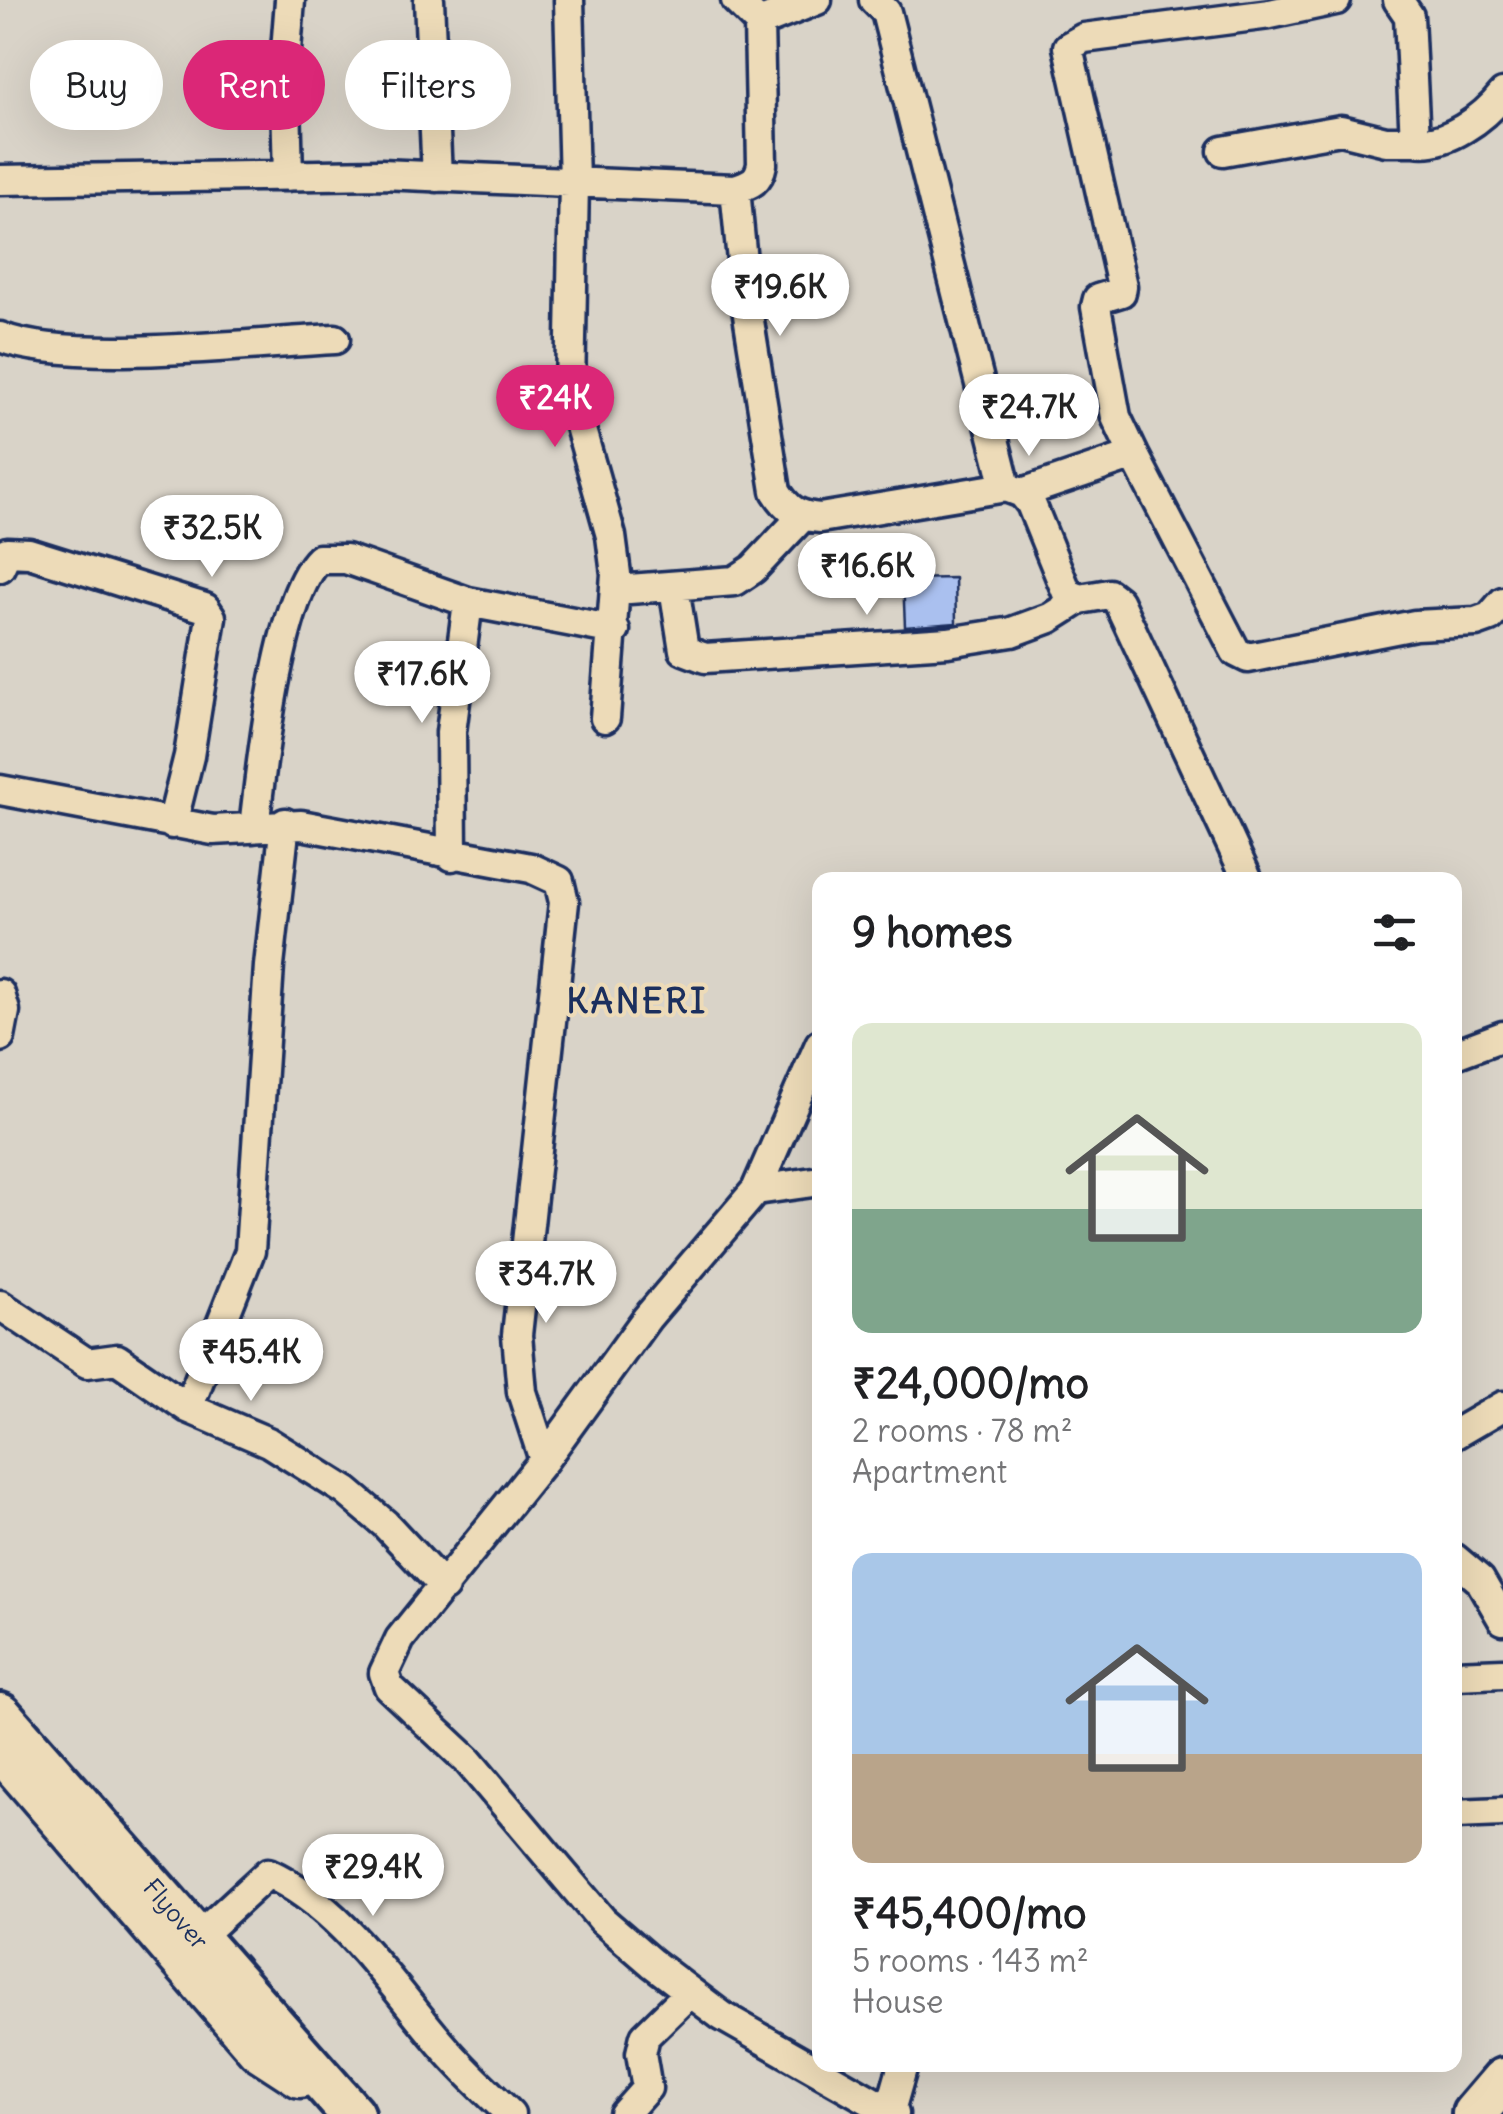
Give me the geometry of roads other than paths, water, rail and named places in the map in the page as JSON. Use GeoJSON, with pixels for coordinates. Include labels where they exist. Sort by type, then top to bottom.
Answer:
{"type":"FeatureCollection","features":[{"type":"Feature","properties":{"kind":"highway","name":"Flyover"},"geometry":{"type":"LineString","coordinates":[[0,1715],[352,2114]]}},
{"type":"Feature","properties":{"kind":"highway","name":"Flyover"},"geometry":{"type":"LineString","coordinates":[[0,1732],[332,2114]]}},
{"type":"Feature","properties":{"kind":"highway"},"geometry":{"type":"LineString","coordinates":[[1474,2114],[1503,2080]]}},
{"type":"Feature","properties":{"kind":"main road"},"geometry":{"type":"LineString","coordinates":[[0,1690],[370,2114]]}},
{"type":"Feature","properties":{"kind":"main road"},"geometry":{"type":"LineString","coordinates":[[0,1752],[258,2050],[300,2078]]}},
{"type":"Feature","properties":{"kind":"street"},"geometry":{"type":"LineString","coordinates":[[288,176],[285,63],[290,0]]}},
{"type":"Feature","properties":{"kind":"street"},"geometry":{"type":"LineString","coordinates":[[429,0],[437,177]]}},
{"type":"Feature","properties":{"kind":"street"},"geometry":{"type":"LineString","coordinates":[[569,0],[574,182],[570,391],[611,536],[616,630],[605,718]]}},
{"type":"Feature","properties":{"kind":"street"},"geometry":{"type":"LineString","coordinates":[[0,180],[437,177],[735,189],[751,184],[760,175],[758,23],[736,0]]}},
{"type":"Feature","properties":{"kind":"street"},"geometry":{"type":"LineString","coordinates":[[758,23],[817,0]]}},
{"type":"Feature","properties":{"kind":"street"},"geometry":{"type":"LineString","coordinates":[[874,0],[886,12],[1014,490],[1031,504],[1067,593],[1080,599]]}},
{"type":"Feature","properties":{"kind":"street"},"geometry":{"type":"LineString","coordinates":[[1336,0],[1200,11],[1084,38],[1068,46],[1102,178],[1122,286],[1117,294],[1098,299],[1096,307],[1116,418],[1241,657],[1292,651],[1416,625],[1476,622],[1490,617],[1503,602]]}},
{"type":"Feature","properties":{"kind":"street"},"geometry":{"type":"LineString","coordinates":[[1398,0],[1409,16],[1415,141]]}},
{"type":"Feature","properties":{"kind":"street"},"geometry":{"type":"LineString","coordinates":[[1223,151],[1341,130],[1386,140],[1432,141],[1469,125],[1502,95]]}},
{"type":"Feature","properties":{"kind":"street"},"geometry":{"type":"LineString","coordinates":[[1502,95],[1503,106]]}},
{"type":"Feature","properties":{"kind":"street"},"geometry":{"type":"LineString","coordinates":[[735,189],[768,450],[776,491],[787,508],[802,517],[1014,490],[1134,455]]}},
{"type":"Feature","properties":{"kind":"street"},"geometry":{"type":"LineString","coordinates":[[0,337],[58,347],[132,349],[334,339]]}},
{"type":"Feature","properties":{"kind":"street"},"geometry":{"type":"LineString","coordinates":[[616,590],[735,580],[753,569],[802,517]]}},
{"type":"Feature","properties":{"kind":"street"},"geometry":{"type":"LineString","coordinates":[[1,561],[15,550],[29,553],[206,608],[211,617],[189,756],[172,824]]}},
{"type":"Feature","properties":{"kind":"street"},"geometry":{"type":"LineString","coordinates":[[254,828],[268,713],[310,568],[329,556],[468,602],[616,630]]}},
{"type":"Feature","properties":{"kind":"street"},"geometry":{"type":"LineString","coordinates":[[674,587],[684,650],[705,658],[948,642],[1012,632],[1050,618],[1080,599],[1110,594],[1118,601],[1244,872]]}},
{"type":"Feature","properties":{"kind":"street"},"geometry":{"type":"LineString","coordinates":[[452,856],[451,732],[468,602]]}},
{"type":"Feature","properties":{"kind":"street"},"geometry":{"type":"LineString","coordinates":[[0,790],[231,832],[285,823],[531,868],[558,880],[563,890],[517,1334],[522,1392],[544,1460]]}},
{"type":"Feature","properties":{"kind":"street"},"geometry":{"type":"LineString","coordinates":[[188,1408],[250,1251],[268,966],[285,823]]}},
{"type":"Feature","properties":{"kind":"street"},"geometry":{"type":"LineString","coordinates":[[0,994],[5,1010],[0,1037]]}},
{"type":"Feature","properties":{"kind":"street"},"geometry":{"type":"LineString","coordinates":[[1462,1051],[1503,1036]]}},
{"type":"Feature","properties":{"kind":"street"},"geometry":{"type":"LineString","coordinates":[[812,1062],[756,1190],[647,1318],[544,1460],[387,1658],[384,1673],[389,1687],[468,1761],[602,1920],[722,2016],[812,2067]]}},
{"type":"Feature","properties":{"kind":"street"},"geometry":{"type":"LineString","coordinates":[[756,1190],[812,1182]]}},
{"type":"Feature","properties":{"kind":"street"},"geometry":{"type":"LineString","coordinates":[[0,1304],[87,1364],[116,1359],[188,1408],[268,1442],[346,1491],[385,1524],[444,1587]]}},
{"type":"Feature","properties":{"kind":"street"},"geometry":{"type":"LineString","coordinates":[[1462,1430],[1503,1406]]}},
{"type":"Feature","properties":{"kind":"street"},"geometry":{"type":"LineString","coordinates":[[1462,1564],[1480,1580],[1503,1620]]}},
{"type":"Feature","properties":{"kind":"street"},"geometry":{"type":"LineString","coordinates":[[1462,1675],[1503,1673]]}},
{"type":"Feature","properties":{"kind":"street"},"geometry":{"type":"LineString","coordinates":[[1462,1814],[1503,1812]]}},
{"type":"Feature","properties":{"kind":"street"},"geometry":{"type":"LineString","coordinates":[[207,1929],[268,1872],[281,1878],[306,1896],[379,1965],[445,2048],[510,2114]]}},
{"type":"Feature","properties":{"kind":"street"},"geometry":{"type":"LineString","coordinates":[[624,2114],[647,2088],[640,2053],[644,2036],[690,1992]]}},
{"type":"Feature","properties":{"kind":"street"},"geometry":{"type":"LineString","coordinates":[[820,2072],[892,2113],[901,2072]]}},
{"type":"Feature","properties":{"kind":"district","name":"KANERI"},"geometry":{"type":"Point","coordinates":[637,1001]}}]}
